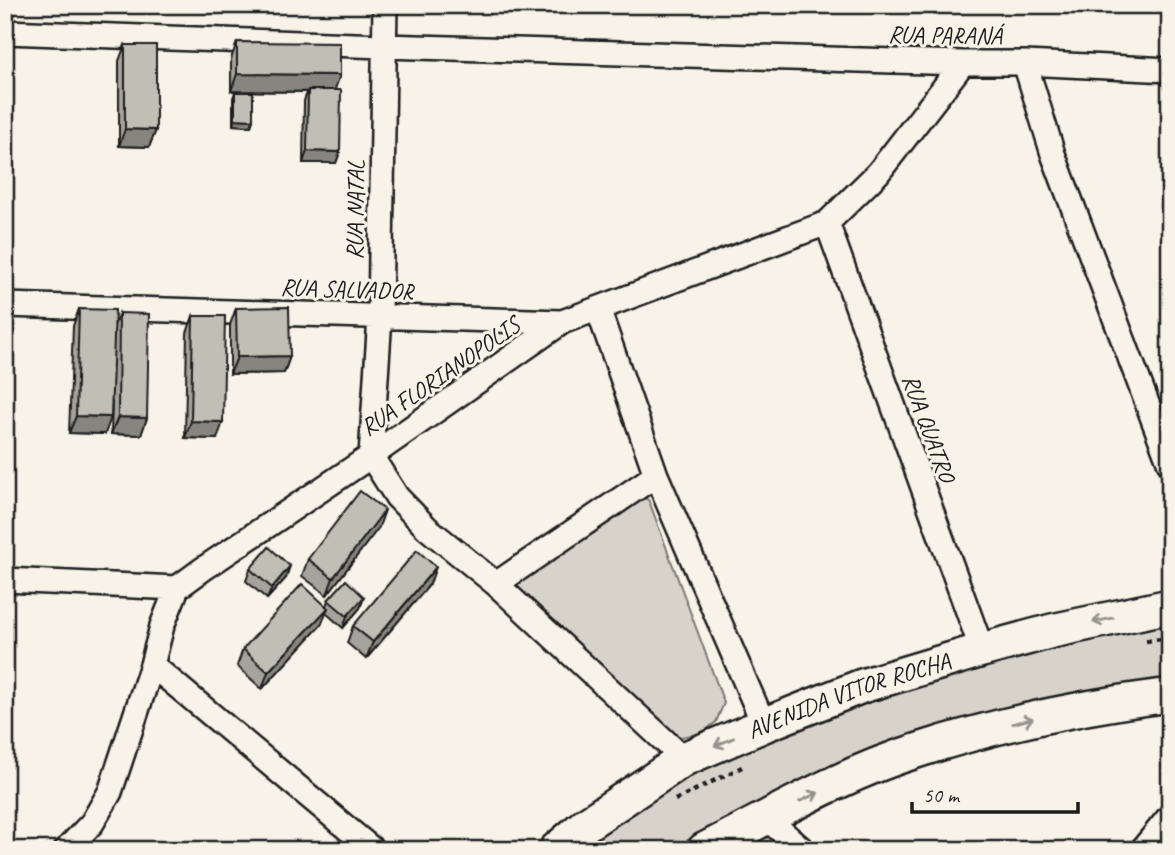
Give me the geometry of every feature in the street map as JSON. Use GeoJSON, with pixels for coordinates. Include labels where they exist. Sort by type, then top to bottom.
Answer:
{"type":"FeatureCollection","features":[{"type":"Feature","properties":{"kind":"street","name":"RUA NATAL"},"geometry":{"type":"LineString","coordinates":[[371,456],[380,316],[384,5]]}},
{"type":"Feature","properties":{"kind":"street","name":"RUA PARANÁ"},"geometry":{"type":"LineString","coordinates":[[5,32],[383,46],[963,63],[1025,62],[1170,70]]}},
{"type":"Feature","properties":{"kind":"street"},"geometry":{"type":"LineString","coordinates":[[1025,62],[1053,154],[1170,464]]}},
{"type":"Feature","properties":{"kind":"street","name":"RUA FLORIANOPOLIS"},"geometry":{"type":"LineString","coordinates":[[177,588],[562,322],[827,223],[878,173],[963,63]]}},
{"type":"Feature","properties":{"kind":"street","name":"RUA QUATRO"},"geometry":{"type":"LineString","coordinates":[[827,223],[982,650]]}},
{"type":"Feature","properties":{"kind":"street","name":"RUA SALVADOR"},"geometry":{"type":"LineString","coordinates":[[5,305],[562,322]]}},
{"type":"Feature","properties":{"kind":"street"},"geometry":{"type":"LineString","coordinates":[[598,309],[656,475],[764,725]]}},
{"type":"Feature","properties":{"kind":"street"},"geometry":{"type":"LineString","coordinates":[[371,456],[397,497],[428,528],[496,584],[684,759]]}},
{"type":"Feature","properties":{"kind":"street"},"geometry":{"type":"LineString","coordinates":[[496,584],[656,475]]}},
{"type":"Feature","properties":{"kind":"street"},"geometry":{"type":"LineString","coordinates":[[5,580],[177,588],[162,626],[152,665],[110,792],[92,822],[66,850]]}},
{"type":"Feature","properties":{"kind":"street","name":"AVENIDA VITOR ROCHA"},"geometry":{"type":"LineString","coordinates":[[556,850],[585,825],[684,759],[862,686],[1052,631],[1170,606]]}},
{"type":"Feature","properties":{"kind":"street"},"geometry":{"type":"LineString","coordinates":[[152,665],[373,850]]}},
{"type":"Feature","properties":{"kind":"street"},"geometry":{"type":"LineString","coordinates":[[704,850],[846,778],[914,751],[1037,717],[1170,695]]}},
{"type":"Feature","properties":{"kind":"street"},"geometry":{"type":"LineString","coordinates":[[1142,850],[1170,816]]}},
{"type":"Feature","properties":{"kind":"street"},"geometry":{"type":"LineString","coordinates":[[766,818],[803,850]]}},
{"type":"Feature","properties":{"kind":"path"},"geometry":{"type":"LineString","coordinates":[[1144,641],[1170,638]]}},
{"type":"Feature","properties":{"kind":"path"},"geometry":{"type":"LineString","coordinates":[[669,803],[751,762]]}},
{"type":"Feature","properties":{"kind":"shaded area"},"geometry":{"type":"Polygon","coordinates":[[[642,495],[649,501],[724,703],[716,722],[702,733],[681,737],[669,733],[513,586],[642,495]]]}},
{"type":"Feature","properties":{"kind":"shaded area"},"geometry":{"type":"Polygon","coordinates":[[[1170,619],[1170,683],[780,794],[703,830],[673,850],[569,850],[692,770],[860,695],[1170,619]]]}},
{"type":"Feature","properties":{"kind":"building"},"geometry":{"type":"Polygon","coordinates":[[[237,42],[340,43],[340,75],[237,74],[237,42]]]}},
{"type":"Feature","properties":{"kind":"building"},"geometry":{"type":"Polygon","coordinates":[[[125,45],[156,45],[156,130],[125,129],[125,45]]]}},
{"type":"Feature","properties":{"kind":"building"},"geometry":{"type":"Polygon","coordinates":[[[308,90],[341,90],[340,152],[307,151],[308,90]]]}},
{"type":"Feature","properties":{"kind":"building"},"geometry":{"type":"Polygon","coordinates":[[[235,92],[253,92],[253,120],[235,119],[235,92]]]}},
{"type":"Feature","properties":{"kind":"building"},"geometry":{"type":"Polygon","coordinates":[[[289,307],[290,356],[237,357],[236,308],[289,307]]]}},
{"type":"Feature","properties":{"kind":"building"},"geometry":{"type":"Polygon","coordinates":[[[79,309],[115,310],[111,417],[76,416],[79,309]]]}},
{"type":"Feature","properties":{"kind":"building"},"geometry":{"type":"Polygon","coordinates":[[[119,313],[149,314],[147,418],[118,417],[119,313]]]}},
{"type":"Feature","properties":{"kind":"building"},"geometry":{"type":"Polygon","coordinates":[[[193,316],[225,316],[223,422],[191,421],[193,316]]]}},
{"type":"Feature","properties":{"kind":"building"},"geometry":{"type":"Polygon","coordinates":[[[360,491],[385,510],[333,578],[308,559],[360,491]]]}},
{"type":"Feature","properties":{"kind":"building"},"geometry":{"type":"Polygon","coordinates":[[[269,547],[290,566],[272,588],[250,569],[269,547]]]}},
{"type":"Feature","properties":{"kind":"building"},"geometry":{"type":"Polygon","coordinates":[[[417,550],[436,567],[373,642],[353,626],[417,550]]]}},
{"type":"Feature","properties":{"kind":"building"},"geometry":{"type":"Polygon","coordinates":[[[346,580],[364,597],[347,616],[328,600],[346,580]]]}},
{"type":"Feature","properties":{"kind":"building"},"geometry":{"type":"Polygon","coordinates":[[[302,584],[328,608],[268,672],[243,649],[302,584]]]}}]}
